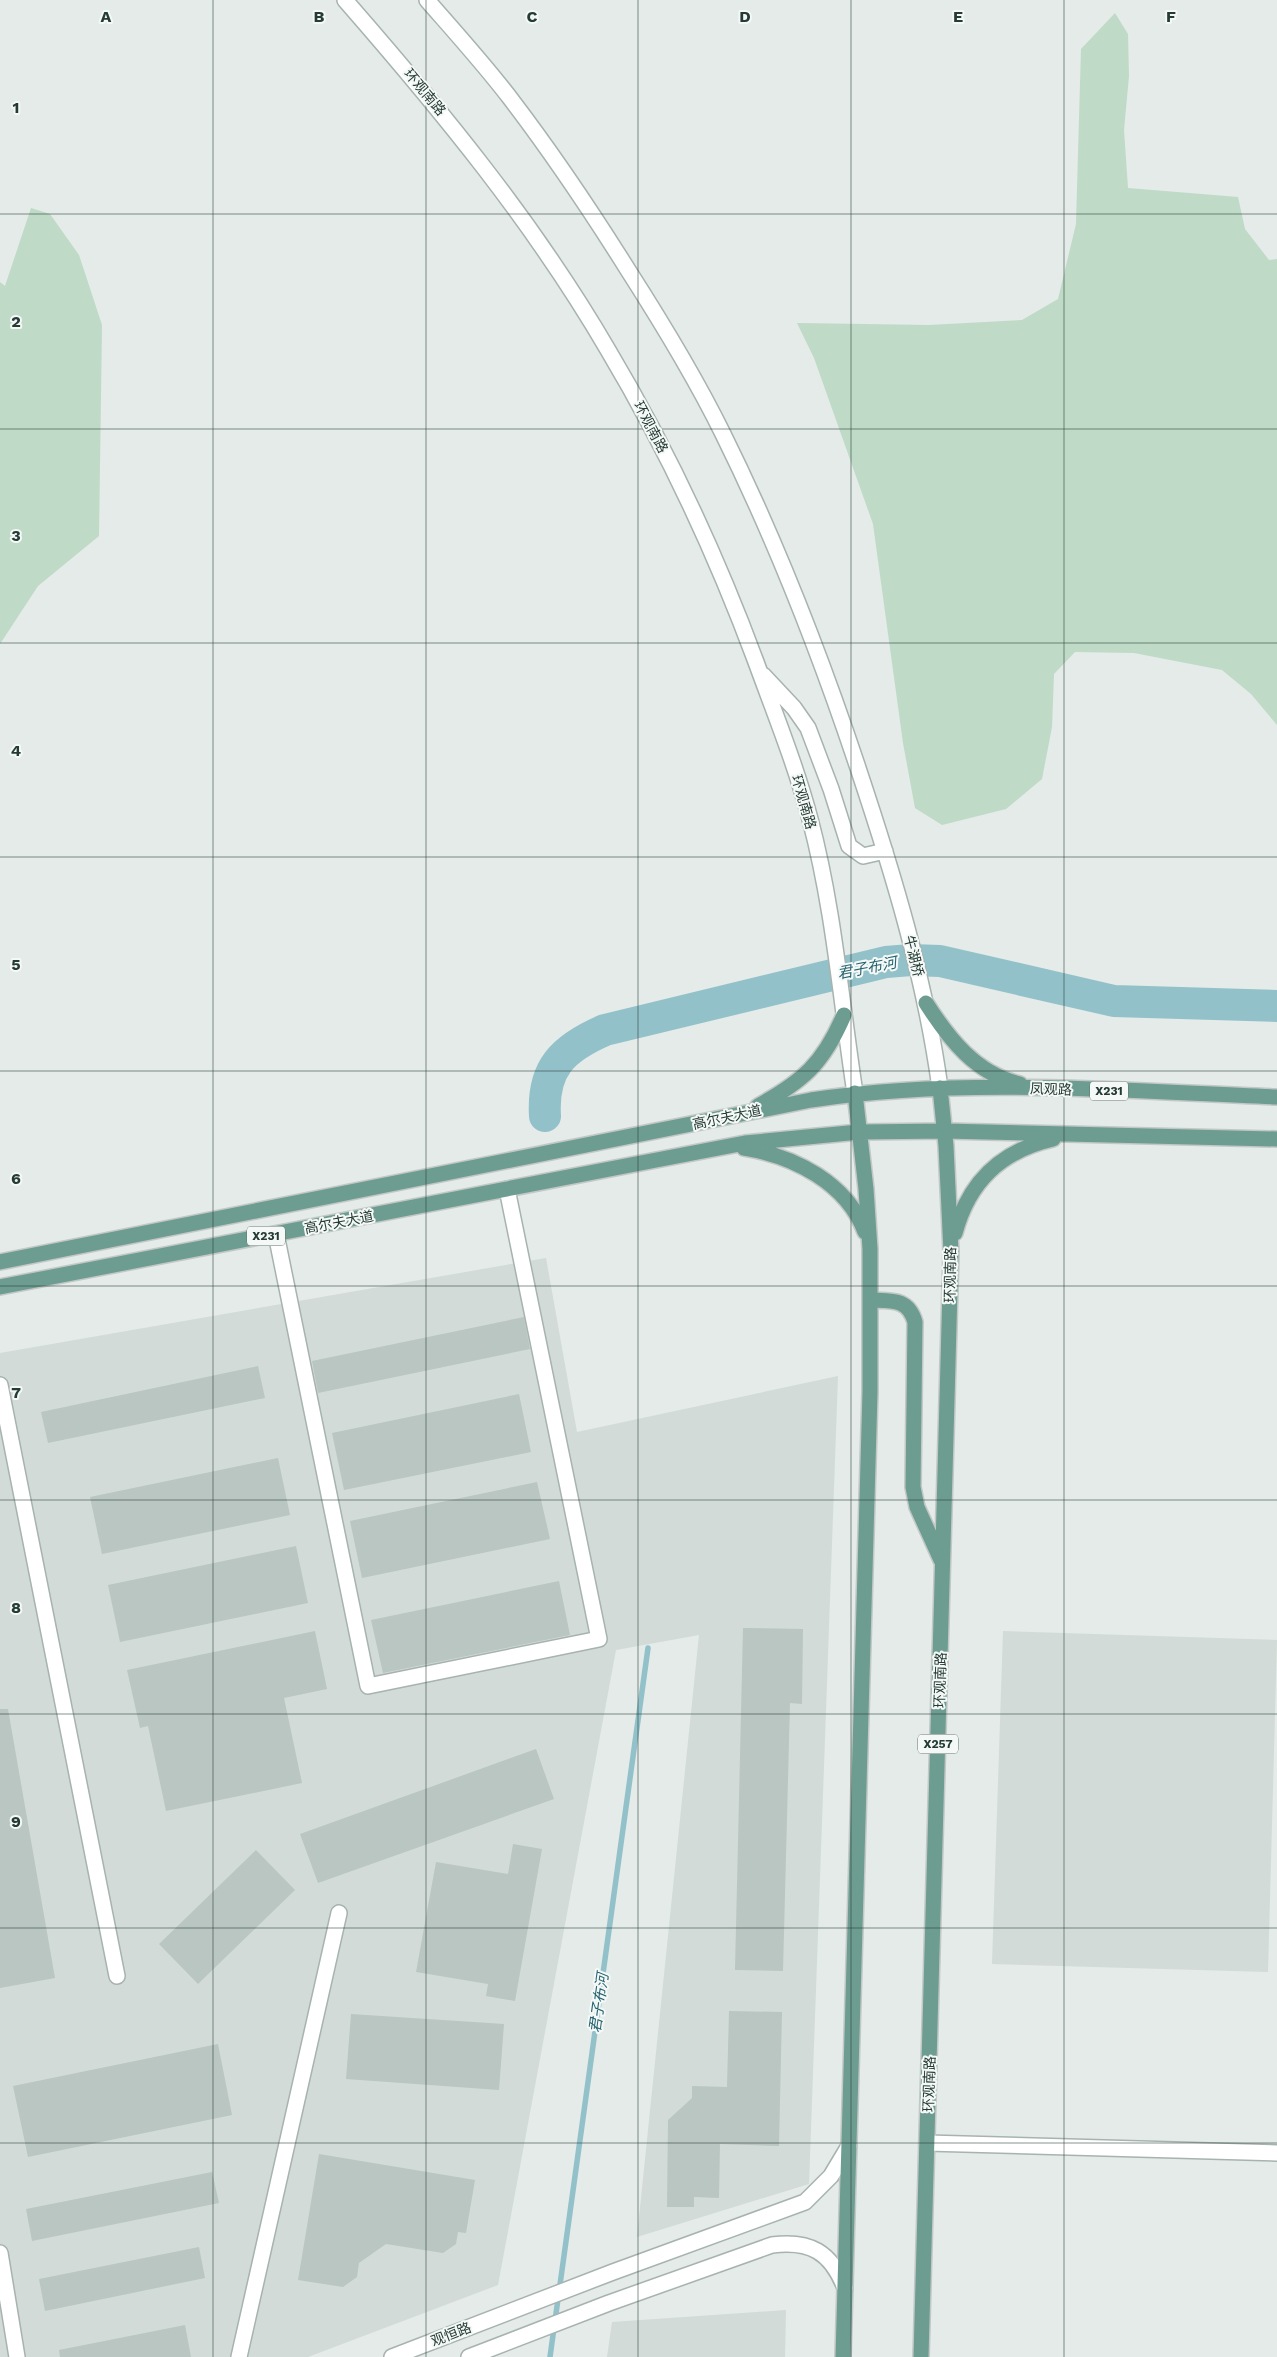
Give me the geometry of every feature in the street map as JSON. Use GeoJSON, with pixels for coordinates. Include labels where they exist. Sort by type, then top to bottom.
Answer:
{"type":"FeatureCollection","features":[{"type":"Feature","properties":{"kind":"main road"},"geometry":{"type":"LineString","coordinates":[[926,1004],[955,1045],[970,1059],[989,1072],[1011,1082],[1038,1088]]}},
{"type":"Feature","properties":{"kind":"main road"},"geometry":{"type":"LineString","coordinates":[[720,1119],[754,1108],[806,1076],[823,1056],[834,1038],[844,1015]]}},
{"type":"Feature","properties":{"kind":"main road","name":"凤观路"},"geometry":{"type":"LineString","coordinates":[[855,1094],[940,1088],[1038,1088],[1277,1097]]}},
{"type":"Feature","properties":{"kind":"main road","name":"环观南路"},"geometry":{"type":"LineString","coordinates":[[921,2357],[951,1252],[945,1131],[940,1088]]}},
{"type":"Feature","properties":{"kind":"main road"},"geometry":{"type":"LineString","coordinates":[[844,2357],[870,1392],[869,1243],[855,1094]]}},
{"type":"Feature","properties":{"kind":"main road","name":"高尔夫大道"},"geometry":{"type":"LineString","coordinates":[[0,1262],[600,1144],[811,1100],[855,1094]]}},
{"type":"Feature","properties":{"kind":"main road","name":"X231"},"geometry":{"type":"LineString","coordinates":[[859,1132],[945,1131],[1277,1139]]}},
{"type":"Feature","properties":{"kind":"main road","name":"高尔夫大道"},"geometry":{"type":"LineString","coordinates":[[0,1287],[730,1146],[812,1135],[859,1132]]}},
{"type":"Feature","properties":{"kind":"main road"},"geometry":{"type":"LineString","coordinates":[[951,1252],[960,1216],[970,1195],[983,1176],[999,1161],[1017,1150],[1039,1142],[1082,1135]]}},
{"type":"Feature","properties":{"kind":"main road"},"geometry":{"type":"LineString","coordinates":[[730,1146],[776,1155],[818,1175],[851,1205],[862,1222],[869,1243]]}},
{"type":"Feature","properties":{"kind":"main road"},"geometry":{"type":"LineString","coordinates":[[870,1300],[895,1301],[905,1305],[912,1312],[915,1322],[913,1487],[916,1507],[943,1564]]}},
{"type":"Feature","properties":{"kind":"street","name":"环观南路"},"geometry":{"type":"LineString","coordinates":[[345,0],[475,154],[543,249],[608,349],[671,464],[723,580],[759,670],[796,773],[810,820],[830,920],[844,1015]]}},
{"type":"Feature","properties":{"kind":"street"},"geometry":{"type":"LineString","coordinates":[[427,0],[481,62],[543,142],[619,255],[693,375],[746,481],[784,569],[843,722],[885,851],[863,856],[848,846],[831,789],[808,728],[794,708],[759,670]]}},
{"type":"Feature","properties":{"kind":"street","name":"牛湖桥"},"geometry":{"type":"LineString","coordinates":[[885,851],[902,908],[926,1004]]}},
{"type":"Feature","properties":{"kind":"street","name":"环观南路"},"geometry":{"type":"LineString","coordinates":[[926,1004],[940,1088]]}},
{"type":"Feature","properties":{"kind":"street"},"geometry":{"type":"LineString","coordinates":[[844,1015],[855,1094]]}},
{"type":"Feature","properties":{"kind":"street"},"geometry":{"type":"LineString","coordinates":[[276,1234],[368,1686],[599,1639],[507,1189]]}},
{"type":"Feature","properties":{"kind":"street"},"geometry":{"type":"LineString","coordinates":[[0,1385],[116,1976]]}},
{"type":"Feature","properties":{"kind":"street"},"geometry":{"type":"LineString","coordinates":[[239,2357],[339,1912]]}},
{"type":"Feature","properties":{"kind":"street"},"geometry":{"type":"LineString","coordinates":[[927,2143],[1277,2153]]}},
{"type":"Feature","properties":{"kind":"street","name":"观恒路"},"geometry":{"type":"LineString","coordinates":[[392,2357],[613,2272],[805,2202],[831,2176],[849,2146]]}},
{"type":"Feature","properties":{"kind":"street","name":"观恒路"},"geometry":{"type":"LineString","coordinates":[[469,2357],[609,2303],[772,2245],[791,2242],[810,2246],[826,2256],[839,2271],[845,2289]]}},
{"type":"Feature","properties":{"kind":"street"},"geometry":{"type":"LineString","coordinates":[[0,2253],[17,2357]]}},
{"type":"Feature","properties":{"kind":"shaded area"},"geometry":{"type":"Polygon","coordinates":[[[546,1258],[577,1432],[838,1376],[809,2184],[637,2237],[699,1635],[616,1650],[498,2285],[308,2357],[0,2357],[0,1353],[546,1258]]]}},
{"type":"Feature","properties":{"kind":"shaded area"},"geometry":{"type":"Polygon","coordinates":[[[1003,1631],[1277,1640],[1268,1972],[992,1964],[1003,1631]]]}},
{"type":"Feature","properties":{"kind":"shaded area"},"geometry":{"type":"Polygon","coordinates":[[[786,2310],[785,2357],[607,2357],[612,2322],[786,2310]]]}},
{"type":"Feature","properties":{"kind":"green space"},"geometry":{"type":"Polygon","coordinates":[[[1115,13],[1128,34],[1129,76],[1124,130],[1128,188],[1238,197],[1245,229],[1269,260],[1277,259],[1277,725],[1251,694],[1222,670],[1134,653],[1075,652],[1054,674],[1052,727],[1042,779],[1006,809],[942,825],[915,808],[903,743],[873,524],[814,358],[797,323],[929,325],[1022,320],[1058,299],[1076,224],[1081,49],[1115,13]]]}},
{"type":"Feature","properties":{"kind":"green space"},"geometry":{"type":"Polygon","coordinates":[[[31,208],[50,214],[79,255],[102,325],[99,536],[38,586],[0,644],[0,282],[5,286],[31,208]]]}},
{"type":"Feature","properties":{"kind":"building"},"geometry":{"type":"Polygon","coordinates":[[[524,1317],[530,1349],[318,1393],[312,1361],[524,1317]]]}},
{"type":"Feature","properties":{"kind":"building"},"geometry":{"type":"Polygon","coordinates":[[[258,1366],[265,1398],[48,1443],[41,1412],[258,1366]]]}},
{"type":"Feature","properties":{"kind":"building"},"geometry":{"type":"Polygon","coordinates":[[[519,1394],[531,1452],[344,1490],[332,1433],[519,1394]]]}},
{"type":"Feature","properties":{"kind":"building"},"geometry":{"type":"Polygon","coordinates":[[[278,1458],[290,1515],[102,1554],[90,1497],[278,1458]]]}},
{"type":"Feature","properties":{"kind":"building"},"geometry":{"type":"Polygon","coordinates":[[[537,1482],[550,1539],[362,1578],[350,1521],[537,1482]]]}},
{"type":"Feature","properties":{"kind":"building"},"geometry":{"type":"Polygon","coordinates":[[[296,1546],[308,1603],[120,1642],[108,1585],[296,1546]]]}},
{"type":"Feature","properties":{"kind":"building"},"geometry":{"type":"Polygon","coordinates":[[[559,1581],[570,1635],[383,1673],[371,1620],[559,1581]]]}},
{"type":"Feature","properties":{"kind":"building"},"geometry":{"type":"Polygon","coordinates":[[[743,1628],[803,1629],[802,1704],[790,1703],[783,1971],[735,1970],[743,1628]]]}},
{"type":"Feature","properties":{"kind":"building"},"geometry":{"type":"Polygon","coordinates":[[[315,1631],[327,1689],[284,1698],[302,1783],[166,1811],[148,1726],[140,1728],[127,1670],[315,1631]]]}},
{"type":"Feature","properties":{"kind":"building"},"geometry":{"type":"Polygon","coordinates":[[[0,1709],[8,1709],[55,1978],[0,1988],[0,1709]]]}},
{"type":"Feature","properties":{"kind":"building"},"geometry":{"type":"Polygon","coordinates":[[[536,1749],[554,1799],[318,1883],[300,1834],[536,1749]]]}},
{"type":"Feature","properties":{"kind":"building"},"geometry":{"type":"Polygon","coordinates":[[[513,1844],[542,1849],[515,2001],[486,1996],[488,1984],[416,1972],[436,1862],[508,1874],[513,1844]]]}},
{"type":"Feature","properties":{"kind":"building"},"geometry":{"type":"Polygon","coordinates":[[[256,1850],[295,1890],[198,1984],[159,1944],[256,1850]]]}},
{"type":"Feature","properties":{"kind":"building"},"geometry":{"type":"Polygon","coordinates":[[[729,2011],[782,2012],[779,2146],[720,2144],[719,2198],[694,2197],[694,2207],[667,2207],[668,2120],[692,2098],[692,2086],[727,2087],[729,2011]]]}},
{"type":"Feature","properties":{"kind":"building"},"geometry":{"type":"Polygon","coordinates":[[[351,2014],[504,2024],[499,2090],[346,2079],[351,2014]]]}},
{"type":"Feature","properties":{"kind":"building"},"geometry":{"type":"Polygon","coordinates":[[[218,2044],[232,2115],[28,2157],[13,2086],[218,2044]]]}},
{"type":"Feature","properties":{"kind":"building"},"geometry":{"type":"Polygon","coordinates":[[[319,2154],[475,2180],[466,2233],[458,2232],[456,2244],[443,2253],[386,2244],[359,2263],[357,2277],[343,2287],[298,2280],[319,2154]]]}},
{"type":"Feature","properties":{"kind":"building"},"geometry":{"type":"Polygon","coordinates":[[[212,2172],[219,2203],[32,2241],[26,2209],[212,2172]]]}},
{"type":"Feature","properties":{"kind":"building"},"geometry":{"type":"Polygon","coordinates":[[[199,2247],[205,2278],[45,2311],[39,2279],[199,2247]]]}},
{"type":"Feature","properties":{"kind":"building"},"geometry":{"type":"Polygon","coordinates":[[[185,2325],[191,2357],[60,2357],[59,2350],[185,2325]]]}},
{"type":"Feature","properties":{"kind":"waterway","name":"君子布河"},"geometry":{"type":"LineString","coordinates":[[545,1116],[547,1085],[558,1062],[577,1044],[605,1030],[886,962],[911,960],[940,961],[1114,1001],[1277,1006]]}},
{"type":"Feature","properties":{"kind":"waterway","name":"君子布河"},"geometry":{"type":"LineString","coordinates":[[550,2357],[648,1648]]}}]}
